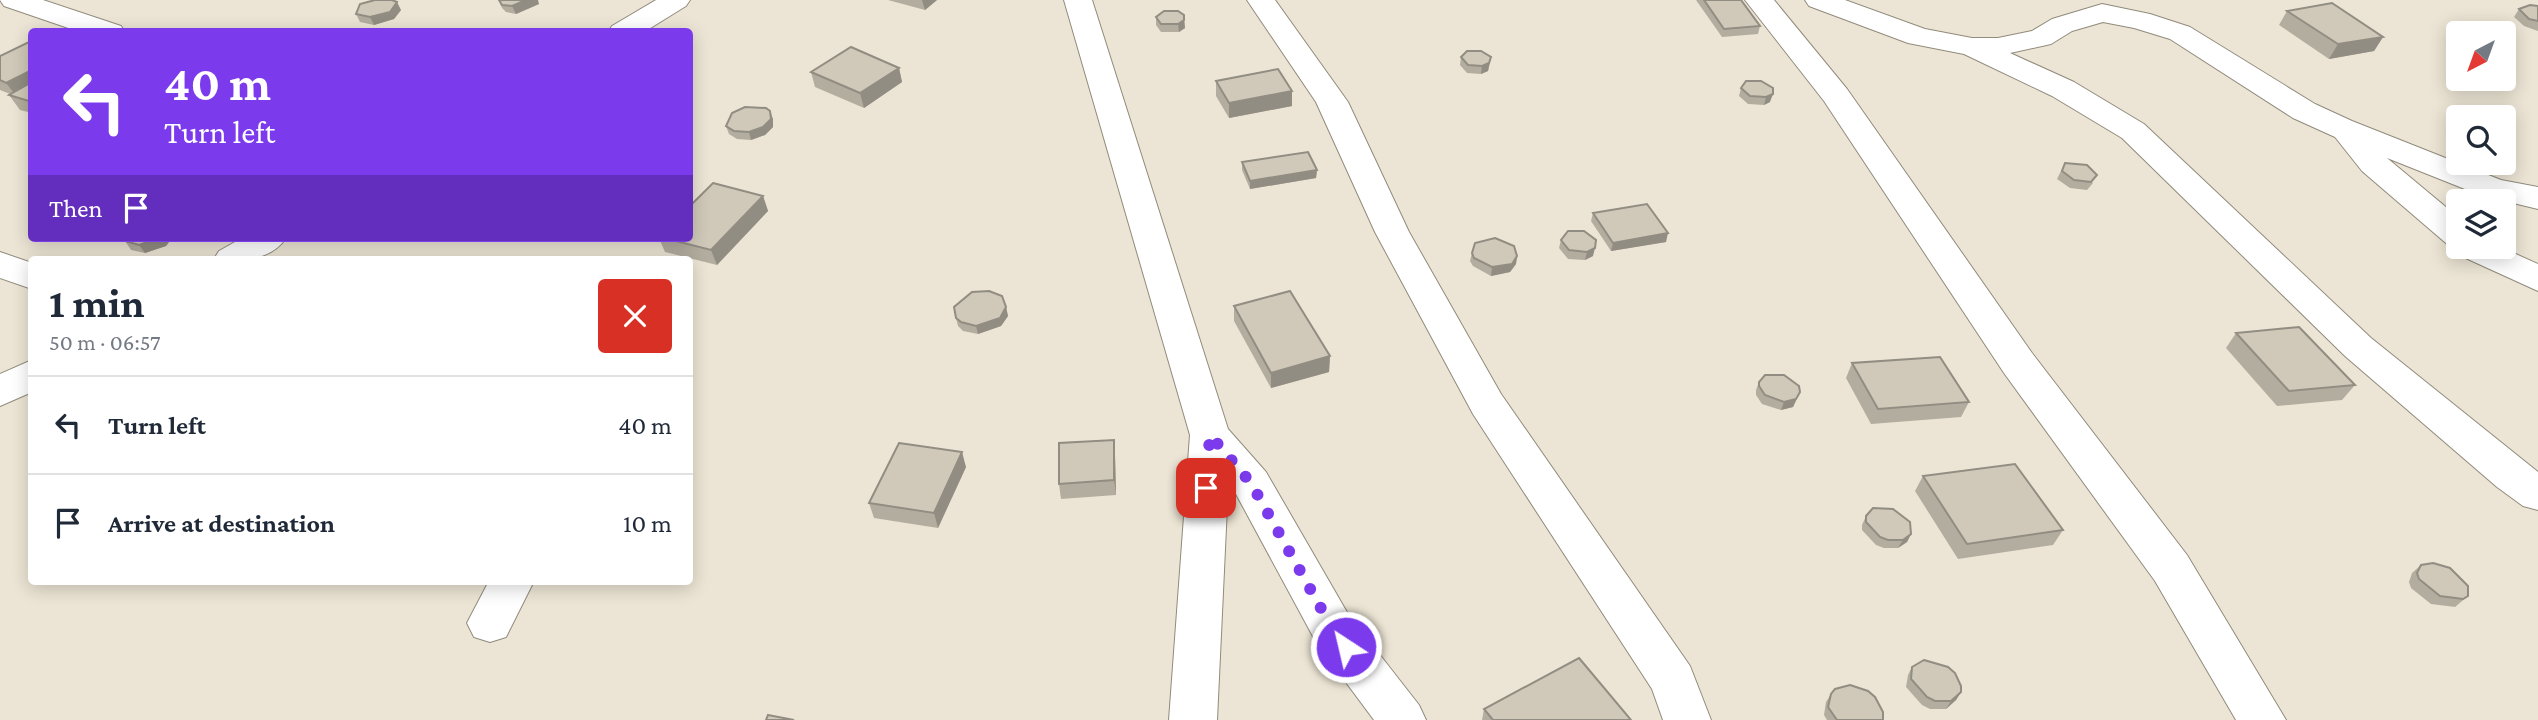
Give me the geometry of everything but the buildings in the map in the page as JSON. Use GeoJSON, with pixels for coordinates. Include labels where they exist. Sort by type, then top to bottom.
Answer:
{"type":"FeatureCollection","features":[{"type":"Feature","properties":{"kind":"street"},"geometry":{"type":"LineString","coordinates":[[14,0],[99,28]]}},
{"type":"Feature","properties":{"kind":"street"},"geometry":{"type":"LineString","coordinates":[[629,28],[676,0]]}},
{"type":"Feature","properties":{"kind":"street"},"geometry":{"type":"LineString","coordinates":[[1078,0],[1210,435],[1192,720]]}},
{"type":"Feature","properties":{"kind":"street"},"geometry":{"type":"LineString","coordinates":[[1261,0],[1332,102],[1392,232],[1487,404],[1673,681],[1687,720]]}},
{"type":"Feature","properties":{"kind":"street"},"geometry":{"type":"LineString","coordinates":[[1759,0],[1836,96],[2018,363],[2171,568],[2262,720]]}},
{"type":"Feature","properties":{"kind":"street"},"geometry":{"type":"LineString","coordinates":[[1819,0],[1918,37],[1972,47],[1998,47],[2041,38],[2062,25],[2102,13],[2140,20],[2180,33],[2304,111],[2341,128],[2492,188],[2538,198]]}},
{"type":"Feature","properties":{"kind":"street"},"geometry":{"type":"LineString","coordinates":[[1972,47],[2063,89],[2133,131],[2358,347],[2512,476],[2538,494]]}},
{"type":"Feature","properties":{"kind":"street"},"geometry":{"type":"LineString","coordinates":[[2341,128],[2374,164],[2446,225]]}},
{"type":"Feature","properties":{"kind":"street"},"geometry":{"type":"LineString","coordinates":[[237,256],[261,242]]}},
{"type":"Feature","properties":{"kind":"street"},"geometry":{"type":"LineString","coordinates":[[2496,259],[2538,279]]}},
{"type":"Feature","properties":{"kind":"street"},"geometry":{"type":"LineString","coordinates":[[0,264],[28,276]]}},
{"type":"Feature","properties":{"kind":"street"},"geometry":{"type":"LineString","coordinates":[[0,392],[28,376]]}},
{"type":"Feature","properties":{"kind":"street"},"geometry":{"type":"LineString","coordinates":[[1210,435],[1251,483],[1332,628],[1402,720]]}},
{"type":"Feature","properties":{"kind":"street"},"geometry":{"type":"LineString","coordinates":[[491,623],[510,585]]}},
{"type":"Feature","properties":{"kind":"route"},"geometry":{"type":"LineString","coordinates":[[1206,488],[1210,435],[1251,483],[1332,628],[1346,647]]}}]}
